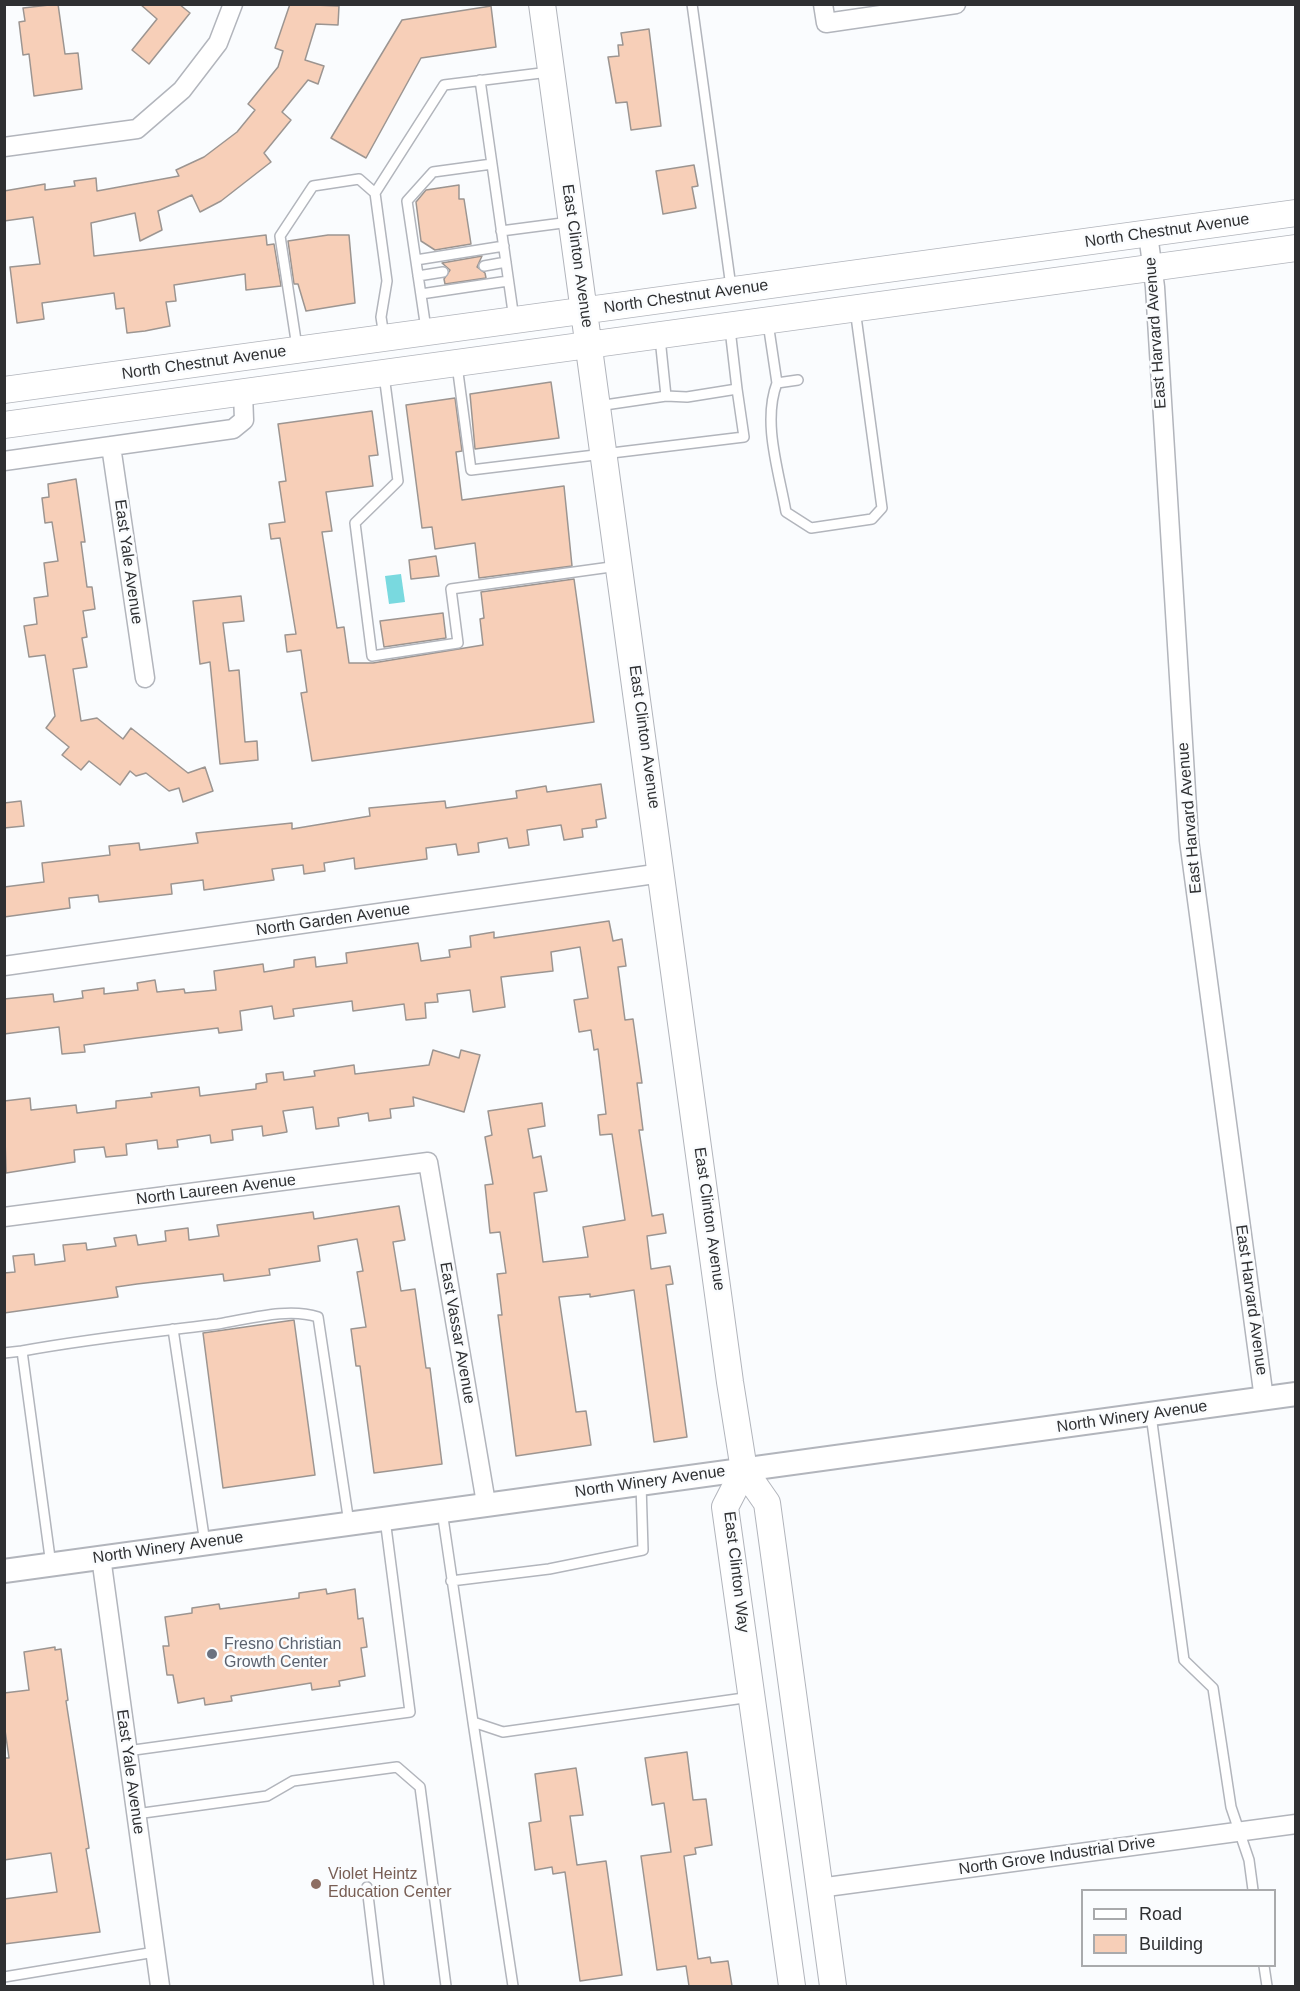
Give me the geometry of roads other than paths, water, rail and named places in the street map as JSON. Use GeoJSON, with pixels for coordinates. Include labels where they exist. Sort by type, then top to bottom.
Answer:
{"type":"FeatureCollection","features":[{"type":"Feature","properties":{"kind":"main road","name":"East Clinton Avenue"},"geometry":{"type":"LineString","coordinates":[[542,4],[744,1470]]}},
{"type":"Feature","properties":{"kind":"main road","name":"North Chestnut Avenue"},"geometry":{"type":"LineString","coordinates":[[4,390],[1296,213]]}},
{"type":"Feature","properties":{"kind":"main road","name":"North Chestnut Avenue"},"geometry":{"type":"LineString","coordinates":[[4,425],[1296,248]]}},
{"type":"Feature","properties":{"kind":"main road","name":"East Clinton Way"},"geometry":{"type":"LineString","coordinates":[[744,1470],[725,1507],[792,1986]]}},
{"type":"Feature","properties":{"kind":"main road"},"geometry":{"type":"LineString","coordinates":[[744,1470],[767,1503],[832,1986]]}},
{"type":"Feature","properties":{"kind":"street"},"geometry":{"type":"LineString","coordinates":[[4,147],[137,129],[182,90],[218,43],[233,4]]}},
{"type":"Feature","properties":{"kind":"street"},"geometry":{"type":"LineString","coordinates":[[823,4],[826,23],[956,4]]}},
{"type":"Feature","properties":{"kind":"street","name":"East Harvard Avenue"},"geometry":{"type":"LineString","coordinates":[[1148,234],[1153,268],[1189,840],[1264,1399]]}},
{"type":"Feature","properties":{"kind":"street"},"geometry":{"type":"LineString","coordinates":[[4,461],[236,428],[244,420],[243,393]]}},
{"type":"Feature","properties":{"kind":"street","name":"East Yale Avenue"},"geometry":{"type":"LineString","coordinates":[[111,446],[145,678]]}},
{"type":"Feature","properties":{"kind":"street","name":"North Garden Avenue"},"geometry":{"type":"LineString","coordinates":[[4,966],[662,873]]}},
{"type":"Feature","properties":{"kind":"street","name":"North Laureen Avenue"},"geometry":{"type":"LineString","coordinates":[[4,1217],[428,1162]]}},
{"type":"Feature","properties":{"kind":"street","name":"East Vassar Avenue"},"geometry":{"type":"LineString","coordinates":[[428,1162],[486,1503]]}},
{"type":"Feature","properties":{"kind":"street","name":"North Winery Avenue"},"geometry":{"type":"LineString","coordinates":[[4,1571],[486,1503],[641,1484],[1296,1394]]}},
{"type":"Feature","properties":{"kind":"street","name":"East Yale Avenue"},"geometry":{"type":"LineString","coordinates":[[101,1557],[160,1986]]}},
{"type":"Feature","properties":{"kind":"street","name":"North Grove Industrial Drive"},"geometry":{"type":"LineString","coordinates":[[819,1888],[1296,1824]]}},
{"type":"Feature","properties":{"kind":"lane"},"geometry":{"type":"LineString","coordinates":[[692,4],[731,290]]}},
{"type":"Feature","properties":{"kind":"lane"},"geometry":{"type":"LineString","coordinates":[[384,338],[381,317],[387,281],[375,193],[444,85],[552,71]]}},
{"type":"Feature","properties":{"kind":"lane"},"geometry":{"type":"LineString","coordinates":[[480,80],[514,320]]}},
{"type":"Feature","properties":{"kind":"lane"},"geometry":{"type":"LineString","coordinates":[[427,332],[407,201],[432,172],[492,164]]}},
{"type":"Feature","properties":{"kind":"lane"},"geometry":{"type":"LineString","coordinates":[[297,350],[280,236],[314,186],[359,179],[375,193]]}},
{"type":"Feature","properties":{"kind":"lane"},"geometry":{"type":"LineString","coordinates":[[501,231],[572,221]]}},
{"type":"Feature","properties":{"kind":"lane"},"geometry":{"type":"LineString","coordinates":[[416,260],[504,246]]}},
{"type":"Feature","properties":{"kind":"lane"},"geometry":{"type":"LineString","coordinates":[[484,266],[506,262]]}},
{"type":"Feature","properties":{"kind":"lane"},"geometry":{"type":"LineString","coordinates":[[418,276],[443,272]]}},
{"type":"Feature","properties":{"kind":"lane"},"geometry":{"type":"LineString","coordinates":[[421,294],[508,281]]}},
{"type":"Feature","properties":{"kind":"lane"},"geometry":{"type":"LineString","coordinates":[[768,320],[777,383],[771,397],[772,433],[786,512],[811,528],[872,519],[882,508],[855,308]]}},
{"type":"Feature","properties":{"kind":"lane"},"geometry":{"type":"LineString","coordinates":[[456,363],[471,470],[744,436],[730,326]]}},
{"type":"Feature","properties":{"kind":"lane"},"geometry":{"type":"LineString","coordinates":[[660,335],[666,396]]}},
{"type":"Feature","properties":{"kind":"lane"},"geometry":{"type":"LineString","coordinates":[[384,373],[398,481],[355,523],[372,656],[458,643],[451,589],[621,566]]}},
{"type":"Feature","properties":{"kind":"lane"},"geometry":{"type":"LineString","coordinates":[[777,383],[798,380]]}},
{"type":"Feature","properties":{"kind":"lane"},"geometry":{"type":"LineString","coordinates":[[598,406],[666,396],[687,397],[737,389]]}},
{"type":"Feature","properties":{"kind":"lane"},"geometry":{"type":"LineString","coordinates":[[4,1353],[306,1313],[318,1317],[349,1523]]}},
{"type":"Feature","properties":{"kind":"lane"},"geometry":{"type":"LineString","coordinates":[[173,1329],[205,1543]]}},
{"type":"Feature","properties":{"kind":"lane"},"geometry":{"type":"LineString","coordinates":[[22,1351],[51,1565]]}},
{"type":"Feature","properties":{"kind":"lane"},"geometry":{"type":"LineString","coordinates":[[1151,1415],[1184,1660],[1213,1688],[1230,1800],[1238,1832],[1249,1860],[1253,1889]]}},
{"type":"Feature","properties":{"kind":"lane"},"geometry":{"type":"LineString","coordinates":[[451,1581],[549,1569],[643,1550],[641,1484]]}},
{"type":"Feature","properties":{"kind":"lane"},"geometry":{"type":"LineString","coordinates":[[442,1510],[513,1986]]}},
{"type":"Feature","properties":{"kind":"lane"},"geometry":{"type":"LineString","coordinates":[[127,1751],[410,1712],[385,1518]]}},
{"type":"Feature","properties":{"kind":"lane"},"geometry":{"type":"LineString","coordinates":[[473,1722],[503,1732],[753,1697]]}},
{"type":"Feature","properties":{"kind":"lane"},"geometry":{"type":"LineString","coordinates":[[136,1814],[267,1796],[293,1781],[397,1767],[420,1787],[446,1986]]}},
{"type":"Feature","properties":{"kind":"lane"},"geometry":{"type":"LineString","coordinates":[[367,1887],[379,1986]]}},
{"type":"Feature","properties":{"kind":"lane"},"geometry":{"type":"LineString","coordinates":[[4,1977],[155,1952]]}},
{"type":"Feature","properties":{"kind":"lane"},"geometry":{"type":"LineString","coordinates":[[1264,1967],[1267,1986]]}},
{"type":"Feature","properties":{"kind":"water"},"geometry":{"type":"Polygon","coordinates":[[[401,574],[405,602],[389,604],[385,576],[401,574]]]}},
{"type":"Feature","properties":{"kind":"place","name":"Fresno Christian Growth Center"},"geometry":{"type":"Point","coordinates":[212,1654]}},
{"type":"Feature","properties":{"kind":"place","name":"Violet Heintz Education Center"},"geometry":{"type":"Point","coordinates":[316,1884]}}]}
